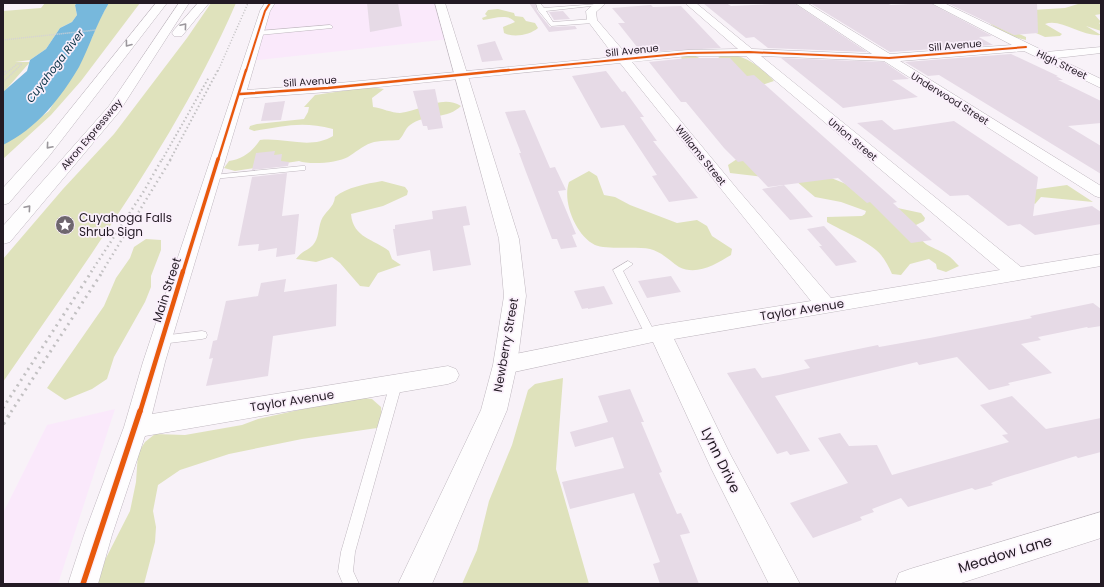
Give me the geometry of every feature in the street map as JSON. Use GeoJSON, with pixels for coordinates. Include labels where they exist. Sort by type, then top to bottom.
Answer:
{"type":"FeatureCollection","features":[{"type":"Feature","properties":{"kind":"main road"},"geometry":{"type":"LineString","coordinates":[[140,29],[152,3]]}},
{"type":"Feature","properties":{"kind":"main road","name":"Akron Expressway"},"geometry":{"type":"LineString","coordinates":[[3,199],[67,126],[140,29],[162,3]]}},
{"type":"Feature","properties":{"kind":"main road","name":"Akron Expressway"},"geometry":{"type":"LineString","coordinates":[[3,238],[114,109],[184,3]]}},
{"type":"Feature","properties":{"kind":"main road"},"geometry":{"type":"LineString","coordinates":[[114,109],[204,3]]}},
{"type":"Feature","properties":{"kind":"main road","name":"Newberry Street"},"geometry":{"type":"LineString","coordinates":[[415,584],[494,410],[504,365],[515,296],[509,239],[440,3]]}},
{"type":"Feature","properties":{"kind":"street","name":"Main Street"},"geometry":{"type":"LineString","coordinates":[[83,584],[98,535],[136,428],[161,340],[265,12],[270,3]]}},
{"type":"Feature","properties":{"kind":"street","name":"Union Street"},"geometry":{"type":"LineString","coordinates":[[690,3],[1017,274]]}},
{"type":"Feature","properties":{"kind":"street","name":"Underwood Street"},"geometry":{"type":"LineString","coordinates":[[800,3],[1101,193]]}},
{"type":"Feature","properties":{"kind":"street","name":"High Street"},"geometry":{"type":"LineString","coordinates":[[936,3],[1101,84]]}},
{"type":"Feature","properties":{"kind":"street"},"geometry":{"type":"LineString","coordinates":[[593,21],[590,14],[591,10],[600,4]]}},
{"type":"Feature","properties":{"kind":"street","name":"Williams Street"},"geometry":{"type":"LineString","coordinates":[[593,21],[732,194],[826,306]]}},
{"type":"Feature","properties":{"kind":"street","name":"Sill Avenue"},"geometry":{"type":"LineString","coordinates":[[240,94],[328,88],[623,58],[688,53],[749,52],[889,58],[1026,47]]}},
{"type":"Feature","properties":{"kind":"street"},"geometry":{"type":"LineString","coordinates":[[1044,56],[1101,50]]}},
{"type":"Feature","properties":{"kind":"street","name":"Taylor Avenue"},"geometry":{"type":"LineString","coordinates":[[504,365],[655,334],[1101,260]]}},
{"type":"Feature","properties":{"kind":"street","name":"Lynn Drive"},"geometry":{"type":"LineString","coordinates":[[655,334],[686,392],[752,524],[785,584]]}},
{"type":"Feature","properties":{"kind":"street","name":"Taylor Avenue"},"geometry":{"type":"LineString","coordinates":[[136,428],[448,375]]}},
{"type":"Feature","properties":{"kind":"street","name":"Meadow Lane"},"geometry":{"type":"LineString","coordinates":[[910,584],[1101,525]]}},
{"type":"Feature","properties":{"kind":"lane"},"geometry":{"type":"LineString","coordinates":[[538,3],[551,24],[593,21]]}},
{"type":"Feature","properties":{"kind":"lane"},"geometry":{"type":"LineString","coordinates":[[542,10],[600,4]]}},
{"type":"Feature","properties":{"kind":"lane"},"geometry":{"type":"LineString","coordinates":[[569,7],[567,9],[576,22]]}},
{"type":"Feature","properties":{"kind":"lane"},"geometry":{"type":"LineString","coordinates":[[259,33],[330,27]]}},
{"type":"Feature","properties":{"kind":"lane"},"geometry":{"type":"LineString","coordinates":[[213,177],[302,168]]}},
{"type":"Feature","properties":{"kind":"lane"},"geometry":{"type":"LineString","coordinates":[[628,264],[618,270],[655,334]]}},
{"type":"Feature","properties":{"kind":"lane"},"geometry":{"type":"LineString","coordinates":[[161,340],[202,334]]}},
{"type":"Feature","properties":{"kind":"lane"},"geometry":{"type":"LineString","coordinates":[[351,584],[345,572],[348,552],[396,384]]}},
{"type":"Feature","properties":{"kind":"path"},"geometry":{"type":"LineString","coordinates":[[3,40],[96,30]]}},
{"type":"Feature","properties":{"kind":"path"},"geometry":{"type":"LineString","coordinates":[[3,76],[17,64],[22,64],[3,82]]}},
{"type":"Feature","properties":{"kind":"shaded area"},"geometry":{"type":"Polygon","coordinates":[[[270,3],[440,3],[450,39],[250,61],[270,3]]]}},
{"type":"Feature","properties":{"kind":"shaded area"},"geometry":{"type":"Polygon","coordinates":[[[115,409],[58,584],[3,584],[3,513],[47,425],[115,409]]]}},
{"type":"Feature","properties":{"kind":"green space"},"geometry":{"type":"Polygon","coordinates":[[[45,3],[77,3],[75,5],[77,15],[72,22],[60,28],[46,49],[30,60],[15,62],[30,62],[3,93],[3,11],[41,8],[45,3]]]}},
{"type":"Feature","properties":{"kind":"green space"},"geometry":{"type":"Polygon","coordinates":[[[109,3],[140,3],[81,81],[51,115],[3,159],[3,145],[49,111],[92,38],[98,22],[109,3]]]}},
{"type":"Feature","properties":{"kind":"green space"},"geometry":{"type":"Polygon","coordinates":[[[211,3],[236,3],[186,103],[158,151],[98,245],[3,382],[3,259],[63,189],[114,134],[187,38],[211,3]]]}},
{"type":"Feature","properties":{"kind":"green space"},"geometry":{"type":"Polygon","coordinates":[[[1076,3],[1101,3],[1101,14],[1095,15],[1101,22],[1099,23],[1101,25],[1101,31],[1086,26],[1101,35],[1086,33],[1058,23],[1051,23],[1045,24],[1062,34],[1060,36],[1045,37],[1027,29],[1017,33],[1026,37],[1026,40],[1004,33],[986,20],[1016,11],[1065,8],[1078,4],[1076,3]]]}},
{"type":"Feature","properties":{"kind":"green space"},"geometry":{"type":"Polygon","coordinates":[[[498,9],[514,13],[515,16],[523,17],[526,21],[535,23],[538,28],[522,35],[508,35],[504,33],[503,27],[515,22],[512,19],[500,17],[483,20],[482,18],[487,16],[485,14],[488,10],[498,9]]]}},
{"type":"Feature","properties":{"kind":"green space"},"geometry":{"type":"Polygon","coordinates":[[[694,55],[701,59],[723,60],[718,57],[733,55],[741,57],[749,60],[763,70],[774,81],[762,85],[683,65],[681,56],[694,55]]]}},
{"type":"Feature","properties":{"kind":"green space"},"geometry":{"type":"Polygon","coordinates":[[[369,87],[384,89],[372,98],[373,107],[394,112],[408,112],[439,102],[454,103],[461,106],[450,113],[425,118],[413,123],[408,126],[399,140],[381,141],[368,144],[348,157],[338,161],[316,163],[299,161],[235,171],[224,168],[229,161],[242,157],[254,148],[260,140],[306,143],[324,140],[333,136],[333,129],[312,125],[294,125],[254,131],[249,129],[250,126],[257,124],[304,119],[309,107],[304,107],[315,95],[369,87]]]}},
{"type":"Feature","properties":{"kind":"green space"},"geometry":{"type":"Polygon","coordinates":[[[755,147],[846,184],[879,204],[921,213],[925,218],[924,221],[914,226],[920,238],[927,245],[948,256],[959,266],[946,272],[937,269],[936,264],[929,259],[910,264],[901,275],[892,274],[884,259],[876,250],[863,241],[827,222],[827,217],[862,216],[866,211],[841,202],[815,197],[796,181],[730,173],[728,165],[755,147]]]}},
{"type":"Feature","properties":{"kind":"green space"},"geometry":{"type":"Polygon","coordinates":[[[589,171],[597,176],[604,195],[615,197],[630,205],[677,223],[697,220],[707,226],[712,236],[732,249],[731,255],[706,268],[693,270],[679,267],[654,250],[606,247],[595,245],[588,241],[572,218],[567,199],[567,190],[569,182],[589,171]]]}},
{"type":"Feature","properties":{"kind":"green space"},"geometry":{"type":"Polygon","coordinates":[[[382,181],[405,187],[408,191],[407,195],[383,206],[351,214],[353,222],[360,233],[389,251],[392,259],[401,265],[378,273],[369,287],[360,286],[340,263],[332,257],[316,262],[296,259],[315,242],[321,221],[333,204],[335,197],[351,188],[382,181]]]}},
{"type":"Feature","properties":{"kind":"green space"},"geometry":{"type":"Polygon","coordinates":[[[1067,185],[1093,202],[1041,197],[1035,204],[1017,192],[1067,185]]]}},
{"type":"Feature","properties":{"kind":"green space"},"geometry":{"type":"Polygon","coordinates":[[[146,239],[161,240],[161,250],[151,276],[151,287],[145,302],[114,357],[107,379],[92,389],[65,400],[47,388],[104,306],[116,278],[130,258],[134,247],[146,239]]]}},
{"type":"Feature","properties":{"kind":"green space"},"geometry":{"type":"Polygon","coordinates":[[[563,378],[556,469],[589,584],[462,584],[477,550],[489,501],[512,445],[528,390],[535,384],[563,378]]]}},
{"type":"Feature","properties":{"kind":"green space"},"geometry":{"type":"Polygon","coordinates":[[[357,397],[372,399],[381,407],[382,418],[377,428],[302,439],[229,454],[180,470],[158,485],[153,511],[156,527],[155,542],[144,584],[96,584],[106,558],[130,511],[136,482],[138,453],[145,442],[155,434],[185,435],[242,425],[258,419],[357,397]]]}},
{"type":"Feature","properties":{"kind":"water","name":"Cuyahoga River"},"geometry":{"type":"Polygon","coordinates":[[[77,3],[109,3],[100,19],[79,67],[56,101],[37,121],[15,138],[3,145],[3,92],[27,71],[30,60],[46,49],[60,28],[72,22],[77,15],[75,5],[77,3]]]}},
{"type":"Feature","properties":{"kind":"building"},"geometry":{"type":"Polygon","coordinates":[[[367,3],[398,3],[402,26],[370,32],[367,3]]]}},
{"type":"Feature","properties":{"kind":"building"},"geometry":{"type":"Polygon","coordinates":[[[529,3],[535,3],[537,11],[550,27],[575,26],[577,29],[549,32],[529,3]]]}},
{"type":"Feature","properties":{"kind":"building"},"geometry":{"type":"Polygon","coordinates":[[[703,3],[726,3],[731,6],[794,3],[867,52],[768,48],[754,37],[746,38],[703,3]]]}},
{"type":"Feature","properties":{"kind":"building"},"geometry":{"type":"Polygon","coordinates":[[[810,3],[886,3],[891,5],[930,3],[992,36],[979,37],[993,45],[890,52],[810,3]]]}},
{"type":"Feature","properties":{"kind":"building"},"geometry":{"type":"Polygon","coordinates":[[[947,3],[1037,3],[1038,33],[1014,35],[947,3]]]}},
{"type":"Feature","properties":{"kind":"building"},"geometry":{"type":"Polygon","coordinates":[[[651,5],[653,7],[681,6],[721,48],[641,52],[618,23],[625,23],[612,8],[651,5]]]}},
{"type":"Feature","properties":{"kind":"building"},"geometry":{"type":"Polygon","coordinates":[[[563,11],[570,19],[554,20],[549,12],[563,11]]]}},
{"type":"Feature","properties":{"kind":"building"},"geometry":{"type":"Polygon","coordinates":[[[495,41],[503,60],[482,62],[477,45],[495,41]]]}},
{"type":"Feature","properties":{"kind":"building"},"geometry":{"type":"Polygon","coordinates":[[[1011,54],[1058,76],[1056,76],[1063,80],[1058,80],[1101,101],[1101,123],[1068,126],[1101,146],[1101,174],[939,75],[928,76],[905,62],[1011,54]]]}},
{"type":"Feature","properties":{"kind":"building"},"geometry":{"type":"Polygon","coordinates":[[[688,58],[730,58],[747,76],[754,75],[897,202],[893,203],[932,240],[911,243],[870,202],[867,203],[838,178],[768,187],[743,161],[738,162],[724,148],[686,102],[681,102],[649,62],[688,58]]]}},
{"type":"Feature","properties":{"kind":"building"},"geometry":{"type":"Polygon","coordinates":[[[781,58],[884,62],[909,79],[892,80],[918,97],[843,108],[781,58]]]}},
{"type":"Feature","properties":{"kind":"building"},"geometry":{"type":"Polygon","coordinates":[[[606,71],[622,92],[625,91],[644,117],[640,117],[657,141],[653,141],[698,198],[669,202],[652,176],[657,175],[624,125],[601,128],[572,76],[606,71]]]}},
{"type":"Feature","properties":{"kind":"building"},"geometry":{"type":"Polygon","coordinates":[[[435,89],[443,128],[428,130],[427,126],[423,126],[413,91],[435,89]]]}},
{"type":"Feature","properties":{"kind":"building"},"geometry":{"type":"Polygon","coordinates":[[[285,101],[281,120],[261,121],[265,103],[285,101]]]}},
{"type":"Feature","properties":{"kind":"building"},"geometry":{"type":"Polygon","coordinates":[[[525,110],[550,168],[555,167],[566,190],[558,191],[576,234],[572,235],[577,247],[561,249],[557,239],[552,239],[526,172],[519,153],[521,153],[505,112],[525,110]]]}},
{"type":"Feature","properties":{"kind":"building"},"geometry":{"type":"Polygon","coordinates":[[[882,120],[894,130],[954,121],[1038,177],[1033,216],[1092,206],[1101,212],[1101,224],[1035,235],[1020,224],[1008,226],[968,195],[950,196],[857,123],[882,120]]]}},
{"type":"Feature","properties":{"kind":"building"},"geometry":{"type":"Polygon","coordinates":[[[275,151],[274,155],[282,154],[281,161],[289,162],[288,166],[252,170],[256,153],[275,151]]]}},
{"type":"Feature","properties":{"kind":"building"},"geometry":{"type":"Polygon","coordinates":[[[287,173],[282,216],[299,214],[295,254],[276,257],[277,248],[258,251],[259,244],[238,246],[252,177],[287,173]]]}},
{"type":"Feature","properties":{"kind":"building"},"geometry":{"type":"Polygon","coordinates":[[[784,185],[813,217],[790,220],[762,189],[784,185]]]}},
{"type":"Feature","properties":{"kind":"building"},"geometry":{"type":"Polygon","coordinates":[[[466,206],[470,225],[463,226],[471,265],[433,271],[430,250],[397,256],[393,229],[395,229],[395,225],[433,219],[432,211],[466,206]]]}},
{"type":"Feature","properties":{"kind":"building"},"geometry":{"type":"Polygon","coordinates":[[[824,226],[857,262],[836,266],[819,246],[822,246],[807,229],[824,226]]]}},
{"type":"Feature","properties":{"kind":"building"},"geometry":{"type":"Polygon","coordinates":[[[671,276],[681,292],[647,298],[638,281],[671,276]]]}},
{"type":"Feature","properties":{"kind":"building"},"geometry":{"type":"Polygon","coordinates":[[[286,279],[284,292],[337,284],[336,326],[273,336],[268,376],[206,386],[213,358],[209,359],[213,341],[217,340],[226,301],[258,296],[261,283],[286,279]]]}},
{"type":"Feature","properties":{"kind":"building"},"geometry":{"type":"Polygon","coordinates":[[[604,286],[613,304],[582,309],[574,291],[604,286]]]}},
{"type":"Feature","properties":{"kind":"building"},"geometry":{"type":"Polygon","coordinates":[[[1093,303],[1101,309],[1101,326],[1087,327],[1038,337],[1041,340],[1021,344],[1052,373],[1008,383],[1010,385],[989,390],[957,357],[919,365],[917,362],[775,396],[810,451],[790,455],[787,451],[777,454],[727,373],[755,368],[762,378],[779,375],[810,368],[804,360],[878,345],[879,347],[1032,318],[1030,316],[1093,303]]]}},
{"type":"Feature","properties":{"kind":"building"},"geometry":{"type":"Polygon","coordinates":[[[630,389],[644,422],[641,422],[662,472],[659,473],[677,514],[681,513],[690,533],[680,535],[699,584],[660,584],[653,564],[660,562],[634,493],[570,509],[562,482],[624,468],[613,437],[575,447],[570,432],[608,422],[598,396],[630,389]]]}},
{"type":"Feature","properties":{"kind":"building"},"geometry":{"type":"Polygon","coordinates":[[[1012,396],[1046,429],[1101,418],[1101,452],[1078,458],[1076,456],[1001,479],[991,483],[993,485],[975,490],[972,488],[908,507],[901,498],[872,509],[874,512],[860,517],[862,520],[813,538],[790,503],[848,483],[818,438],[840,433],[849,446],[877,445],[892,475],[1009,442],[1002,435],[1008,434],[980,405],[1012,396]]]}},
{"type":"Feature","properties":{"kind":"railway"},"geometry":{"type":"LineString","coordinates":[[218,71],[248,3]]}},
{"type":"Feature","properties":{"kind":"railway"},"geometry":{"type":"LineString","coordinates":[[170,160],[218,70]]}},
{"type":"Feature","properties":{"kind":"railway"},"geometry":{"type":"LineString","coordinates":[[162,160],[209,77]]}},
{"type":"Feature","properties":{"kind":"railway"},"geometry":{"type":"LineString","coordinates":[[91,272],[144,191],[162,159]]}},
{"type":"Feature","properties":{"kind":"railway"},"geometry":{"type":"LineString","coordinates":[[102,272],[171,159]]}},
{"type":"Feature","properties":{"kind":"railway"},"geometry":{"type":"LineString","coordinates":[[3,408],[92,271]]}},
{"type":"Feature","properties":{"kind":"railway"},"geometry":{"type":"LineString","coordinates":[[11,412],[103,271]]}},
{"type":"Feature","properties":{"kind":"railway"},"geometry":{"type":"LineString","coordinates":[[3,424],[12,411]]}},
{"type":"Feature","properties":{"kind":"cycle path"},"geometry":{"type":"LineString","coordinates":[[83,584],[98,535],[136,427],[154,362],[265,11],[270,3]]}},
{"type":"Feature","properties":{"kind":"cycle path"},"geometry":{"type":"LineString","coordinates":[[240,94],[328,88],[688,53],[749,52],[889,58],[1026,47]]}},
{"type":"Feature","properties":{"kind":"place","name":"Cuyahoga Falls Shrub Sign"},"geometry":{"type":"Point","coordinates":[65,225]}}]}
